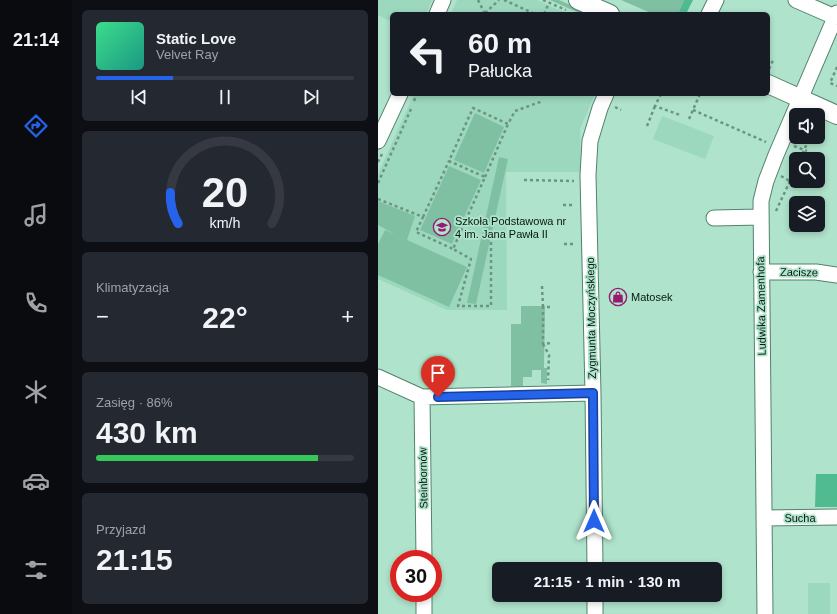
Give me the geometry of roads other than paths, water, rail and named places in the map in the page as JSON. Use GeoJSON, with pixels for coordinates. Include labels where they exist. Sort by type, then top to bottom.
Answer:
{"type":"FeatureCollection","features":[{"type":"Feature","properties":{"kind":"street"},"geometry":{"type":"LineString","coordinates":[[438,12],[443,0]]}},
{"type":"Feature","properties":{"kind":"street"},"geometry":{"type":"LineString","coordinates":[[710,12],[716,0]]}},
{"type":"Feature","properties":{"kind":"street"},"geometry":{"type":"LineString","coordinates":[[796,0],[836,15]]}},
{"type":"Feature","properties":{"kind":"street"},"geometry":{"type":"LineString","coordinates":[[573,6],[601,12]]}},
{"type":"Feature","properties":{"kind":"street","name":"Ludwika Zamenhofa"},"geometry":{"type":"LineString","coordinates":[[765,614],[760,214],[762,192],[836,15]]}},
{"type":"Feature","properties":{"kind":"street"},"geometry":{"type":"LineString","coordinates":[[770,78],[800,98],[837,115]]}},
{"type":"Feature","properties":{"kind":"street"},"geometry":{"type":"LineString","coordinates":[[378,141],[399,96]]}},
{"type":"Feature","properties":{"kind":"street","name":"Zygmunta Moczyńskiego"},"geometry":{"type":"LineString","coordinates":[[594,562],[593,393],[588,183],[590,141],[605,96]]}},
{"type":"Feature","properties":{"kind":"street"},"geometry":{"type":"LineString","coordinates":[[714,218],[760,214]]}},
{"type":"Feature","properties":{"kind":"street","name":"Zacisze"},"geometry":{"type":"LineString","coordinates":[[761,272],[816,272],[837,275]]}},
{"type":"Feature","properties":{"kind":"street"},"geometry":{"type":"LineString","coordinates":[[378,377],[422,397],[593,393]]}},
{"type":"Feature","properties":{"kind":"street","name":"Steinbornów"},"geometry":{"type":"LineString","coordinates":[[422,397],[424,550]]}},
{"type":"Feature","properties":{"kind":"street","name":"Sucha"},"geometry":{"type":"LineString","coordinates":[[764,518],[837,518]]}},
{"type":"Feature","properties":{"kind":"street"},"geometry":{"type":"LineString","coordinates":[[424,602],[424,614]]}},
{"type":"Feature","properties":{"kind":"street"},"geometry":{"type":"LineString","coordinates":[[595,602],[595,614]]}},
{"type":"Feature","properties":{"kind":"place","name":"Szkoła Podstawowa nr 4 im. Jana Pawła II"},"geometry":{"type":"Point","coordinates":[442,227]}},
{"type":"Feature","properties":{"kind":"place","name":"Matosek"},"geometry":{"type":"Point","coordinates":[618,297]}}]}
